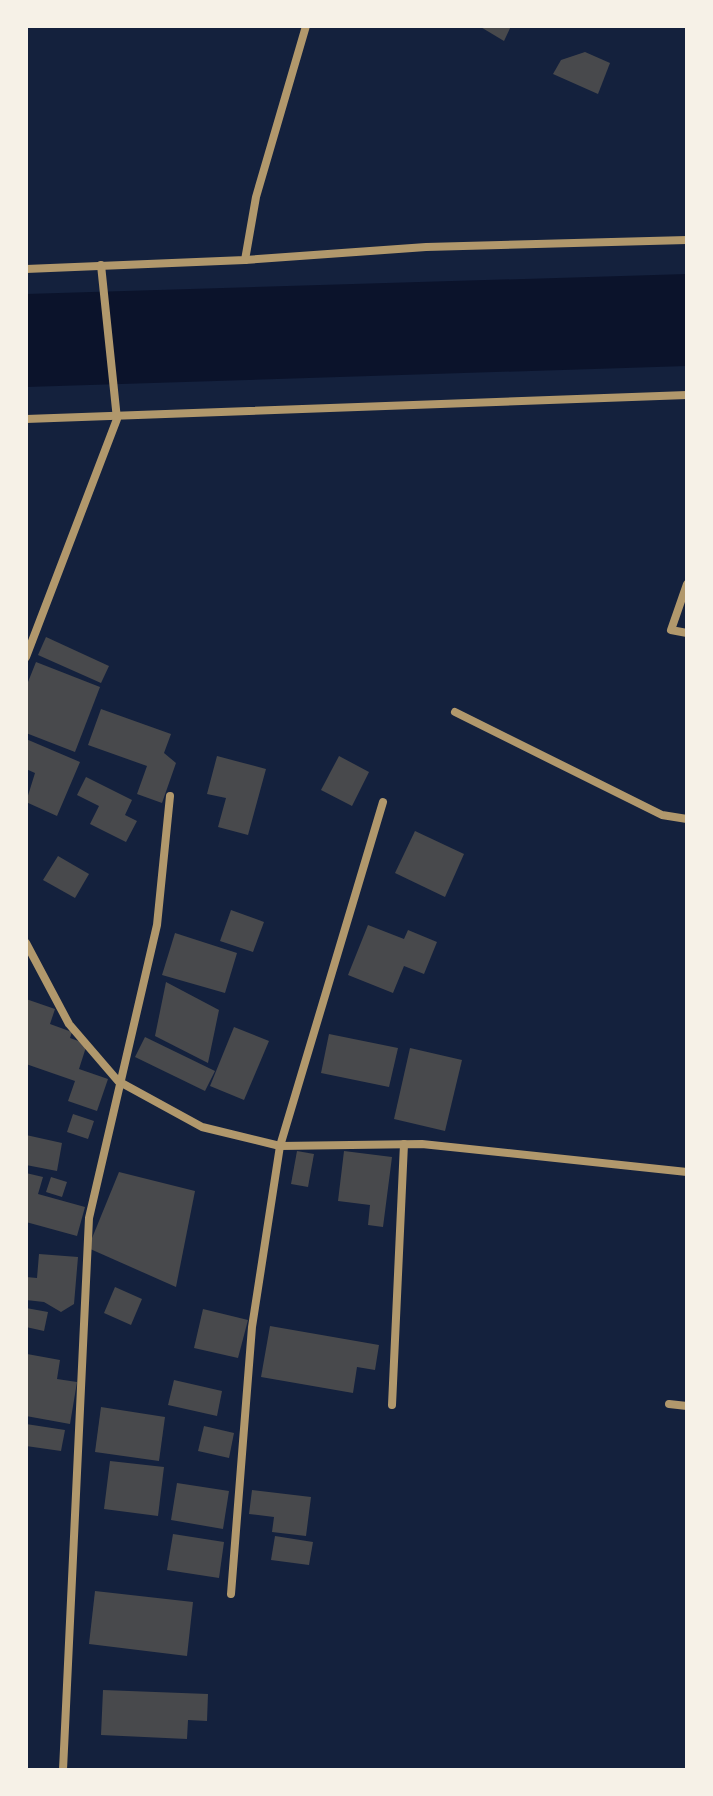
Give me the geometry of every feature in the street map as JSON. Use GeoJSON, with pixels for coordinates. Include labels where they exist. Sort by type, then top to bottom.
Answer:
{"type":"FeatureCollection","features":[{"type":"Feature","properties":{"kind":"street"},"geometry":{"type":"LineString","coordinates":[[245,260],[259,184],[306,26]]}},
{"type":"Feature","properties":{"kind":"street"},"geometry":{"type":"LineString","coordinates":[[26,269],[245,260],[426,247],[687,240]]}},
{"type":"Feature","properties":{"kind":"street"},"geometry":{"type":"LineString","coordinates":[[26,657],[117,419],[101,265]]}},
{"type":"Feature","properties":{"kind":"street"},"geometry":{"type":"LineString","coordinates":[[26,419],[117,419],[366,405],[687,395]]}},
{"type":"Feature","properties":{"kind":"street"},"geometry":{"type":"LineString","coordinates":[[687,584],[671,630],[687,633]]}},
{"type":"Feature","properties":{"kind":"street"},"geometry":{"type":"LineString","coordinates":[[455,712],[662,815],[687,819]]}},
{"type":"Feature","properties":{"kind":"street"},"geometry":{"type":"LineString","coordinates":[[63,1770],[89,1218],[118,1081],[157,925],[170,796]]}},
{"type":"Feature","properties":{"kind":"street"},"geometry":{"type":"LineString","coordinates":[[231,1594],[252,1327],[280,1146],[383,802]]}},
{"type":"Feature","properties":{"kind":"street"},"geometry":{"type":"LineString","coordinates":[[26,943],[69,1024],[118,1081],[202,1127],[280,1146],[404,1144],[687,1172]]}},
{"type":"Feature","properties":{"kind":"street"},"geometry":{"type":"LineString","coordinates":[[392,1405],[404,1144]]}},
{"type":"Feature","properties":{"kind":"street"},"geometry":{"type":"LineString","coordinates":[[669,1404],[687,1406]]}},
{"type":"Feature","properties":{"kind":"water"},"geometry":{"type":"Polygon","coordinates":[[[687,274],[687,366],[26,387],[26,294],[687,274]]]}},
{"type":"Feature","properties":{"kind":"building"},"geometry":{"type":"Polygon","coordinates":[[[479,26],[511,26],[504,41],[479,26]]]}},
{"type":"Feature","properties":{"kind":"building"},"geometry":{"type":"Polygon","coordinates":[[[585,52],[610,63],[598,94],[553,74],[561,60],[585,52]]]}},
{"type":"Feature","properties":{"kind":"building"},"geometry":{"type":"Polygon","coordinates":[[[46,637],[109,666],[101,683],[38,655],[46,637]]]}},
{"type":"Feature","properties":{"kind":"building"},"geometry":{"type":"Polygon","coordinates":[[[36,662],[100,687],[75,752],[26,733],[26,687],[36,662]]]}},
{"type":"Feature","properties":{"kind":"building"},"geometry":{"type":"Polygon","coordinates":[[[101,709],[171,734],[164,753],[176,763],[162,803],[137,794],[147,766],[88,745],[101,709]]]}},
{"type":"Feature","properties":{"kind":"building"},"geometry":{"type":"Polygon","coordinates":[[[26,739],[80,762],[57,816],[26,802],[35,773],[26,769],[26,739]]]}},
{"type":"Feature","properties":{"kind":"building"},"geometry":{"type":"Polygon","coordinates":[[[217,756],[266,769],[248,835],[218,827],[226,798],[207,794],[217,756]]]}},
{"type":"Feature","properties":{"kind":"building"},"geometry":{"type":"Polygon","coordinates":[[[339,756],[369,772],[352,806],[321,790],[339,756]]]}},
{"type":"Feature","properties":{"kind":"building"},"geometry":{"type":"Polygon","coordinates":[[[86,777],[132,800],[125,815],[137,821],[126,842],[90,824],[99,806],[77,795],[86,777]]]}},
{"type":"Feature","properties":{"kind":"building"},"geometry":{"type":"Polygon","coordinates":[[[415,831],[464,854],[445,897],[395,873],[415,831]]]}},
{"type":"Feature","properties":{"kind":"building"},"geometry":{"type":"Polygon","coordinates":[[[58,856],[89,874],[75,898],[43,880],[58,856]]]}},
{"type":"Feature","properties":{"kind":"building"},"geometry":{"type":"Polygon","coordinates":[[[231,910],[264,922],[253,952],[220,941],[231,910]]]}},
{"type":"Feature","properties":{"kind":"building"},"geometry":{"type":"Polygon","coordinates":[[[368,925],[404,939],[408,930],[437,942],[424,974],[404,966],[393,993],[348,975],[368,925]]]}},
{"type":"Feature","properties":{"kind":"building"},"geometry":{"type":"Polygon","coordinates":[[[175,933],[237,953],[225,993],[162,975],[175,933]]]}},
{"type":"Feature","properties":{"kind":"building"},"geometry":{"type":"Polygon","coordinates":[[[166,982],[219,1010],[208,1063],[155,1036],[166,982]]]}},
{"type":"Feature","properties":{"kind":"building"},"geometry":{"type":"Polygon","coordinates":[[[26,999],[55,1009],[50,1024],[72,1032],[70,1038],[87,1044],[79,1069],[108,1079],[97,1111],[68,1101],[75,1081],[26,1064],[26,999]]]}},
{"type":"Feature","properties":{"kind":"building"},"geometry":{"type":"Polygon","coordinates":[[[234,1027],[269,1041],[244,1100],[210,1086],[234,1027]]]}},
{"type":"Feature","properties":{"kind":"building"},"geometry":{"type":"Polygon","coordinates":[[[329,1034],[398,1048],[389,1087],[321,1073],[329,1034]]]}},
{"type":"Feature","properties":{"kind":"building"},"geometry":{"type":"Polygon","coordinates":[[[145,1037],[215,1071],[205,1091],[135,1057],[145,1037]]]}},
{"type":"Feature","properties":{"kind":"building"},"geometry":{"type":"Polygon","coordinates":[[[410,1048],[462,1060],[445,1131],[394,1119],[410,1048]]]}},
{"type":"Feature","properties":{"kind":"building"},"geometry":{"type":"Polygon","coordinates":[[[73,1114],[94,1121],[88,1139],[67,1132],[73,1114]]]}},
{"type":"Feature","properties":{"kind":"building"},"geometry":{"type":"Polygon","coordinates":[[[26,1135],[62,1143],[57,1171],[26,1165],[26,1135]]]}},
{"type":"Feature","properties":{"kind":"building"},"geometry":{"type":"Polygon","coordinates":[[[297,1151],[314,1154],[308,1187],[291,1184],[297,1151]]]}},
{"type":"Feature","properties":{"kind":"building"},"geometry":{"type":"Polygon","coordinates":[[[344,1151],[392,1157],[383,1227],[368,1225],[370,1205],[338,1201],[344,1151]]]}},
{"type":"Feature","properties":{"kind":"building"},"geometry":{"type":"Polygon","coordinates":[[[119,1172],[195,1191],[176,1287],[88,1248],[119,1172]]]}},
{"type":"Feature","properties":{"kind":"building"},"geometry":{"type":"Polygon","coordinates":[[[26,1173],[43,1177],[38,1194],[85,1207],[77,1236],[26,1222],[26,1173]]]}},
{"type":"Feature","properties":{"kind":"building"},"geometry":{"type":"Polygon","coordinates":[[[51,1177],[67,1182],[62,1197],[46,1192],[51,1177]]]}},
{"type":"Feature","properties":{"kind":"building"},"geometry":{"type":"Polygon","coordinates":[[[39,1254],[78,1257],[74,1304],[61,1312],[44,1302],[26,1300],[26,1277],[37,1278],[39,1254]]]}},
{"type":"Feature","properties":{"kind":"building"},"geometry":{"type":"Polygon","coordinates":[[[115,1287],[142,1299],[131,1325],[104,1313],[115,1287]]]}},
{"type":"Feature","properties":{"kind":"building"},"geometry":{"type":"Polygon","coordinates":[[[26,1308],[48,1312],[44,1331],[26,1327],[26,1308]]]}},
{"type":"Feature","properties":{"kind":"building"},"geometry":{"type":"Polygon","coordinates":[[[203,1309],[248,1320],[238,1358],[194,1348],[203,1309]]]}},
{"type":"Feature","properties":{"kind":"building"},"geometry":{"type":"Polygon","coordinates":[[[270,1326],[379,1345],[375,1370],[357,1367],[353,1393],[261,1377],[270,1326]]]}},
{"type":"Feature","properties":{"kind":"building"},"geometry":{"type":"Polygon","coordinates":[[[27,1354],[60,1360],[57,1379],[77,1382],[70,1424],[26,1416],[27,1354]]]}},
{"type":"Feature","properties":{"kind":"building"},"geometry":{"type":"Polygon","coordinates":[[[174,1380],[222,1391],[217,1416],[168,1405],[174,1380]]]}},
{"type":"Feature","properties":{"kind":"building"},"geometry":{"type":"Polygon","coordinates":[[[101,1407],[165,1417],[159,1461],[95,1452],[101,1407]]]}},
{"type":"Feature","properties":{"kind":"building"},"geometry":{"type":"Polygon","coordinates":[[[26,1424],[65,1430],[61,1451],[26,1446],[26,1424]]]}},
{"type":"Feature","properties":{"kind":"building"},"geometry":{"type":"Polygon","coordinates":[[[204,1426],[234,1433],[229,1458],[198,1451],[204,1426]]]}},
{"type":"Feature","properties":{"kind":"building"},"geometry":{"type":"Polygon","coordinates":[[[110,1461],[164,1467],[158,1516],[104,1509],[110,1461]]]}},
{"type":"Feature","properties":{"kind":"building"},"geometry":{"type":"Polygon","coordinates":[[[177,1483],[229,1491],[223,1529],[171,1520],[177,1483]]]}},
{"type":"Feature","properties":{"kind":"building"},"geometry":{"type":"Polygon","coordinates":[[[252,1490],[311,1497],[306,1536],[272,1532],[274,1517],[249,1514],[252,1490]]]}},
{"type":"Feature","properties":{"kind":"building"},"geometry":{"type":"Polygon","coordinates":[[[173,1534],[224,1542],[219,1578],[167,1570],[173,1534]]]}},
{"type":"Feature","properties":{"kind":"building"},"geometry":{"type":"Polygon","coordinates":[[[275,1536],[313,1542],[309,1565],[271,1560],[275,1536]]]}},
{"type":"Feature","properties":{"kind":"building"},"geometry":{"type":"Polygon","coordinates":[[[95,1591],[193,1602],[187,1656],[89,1644],[95,1591]]]}},
{"type":"Feature","properties":{"kind":"building"},"geometry":{"type":"Polygon","coordinates":[[[103,1690],[208,1694],[207,1721],[188,1720],[187,1739],[101,1735],[103,1690]]]}}]}
